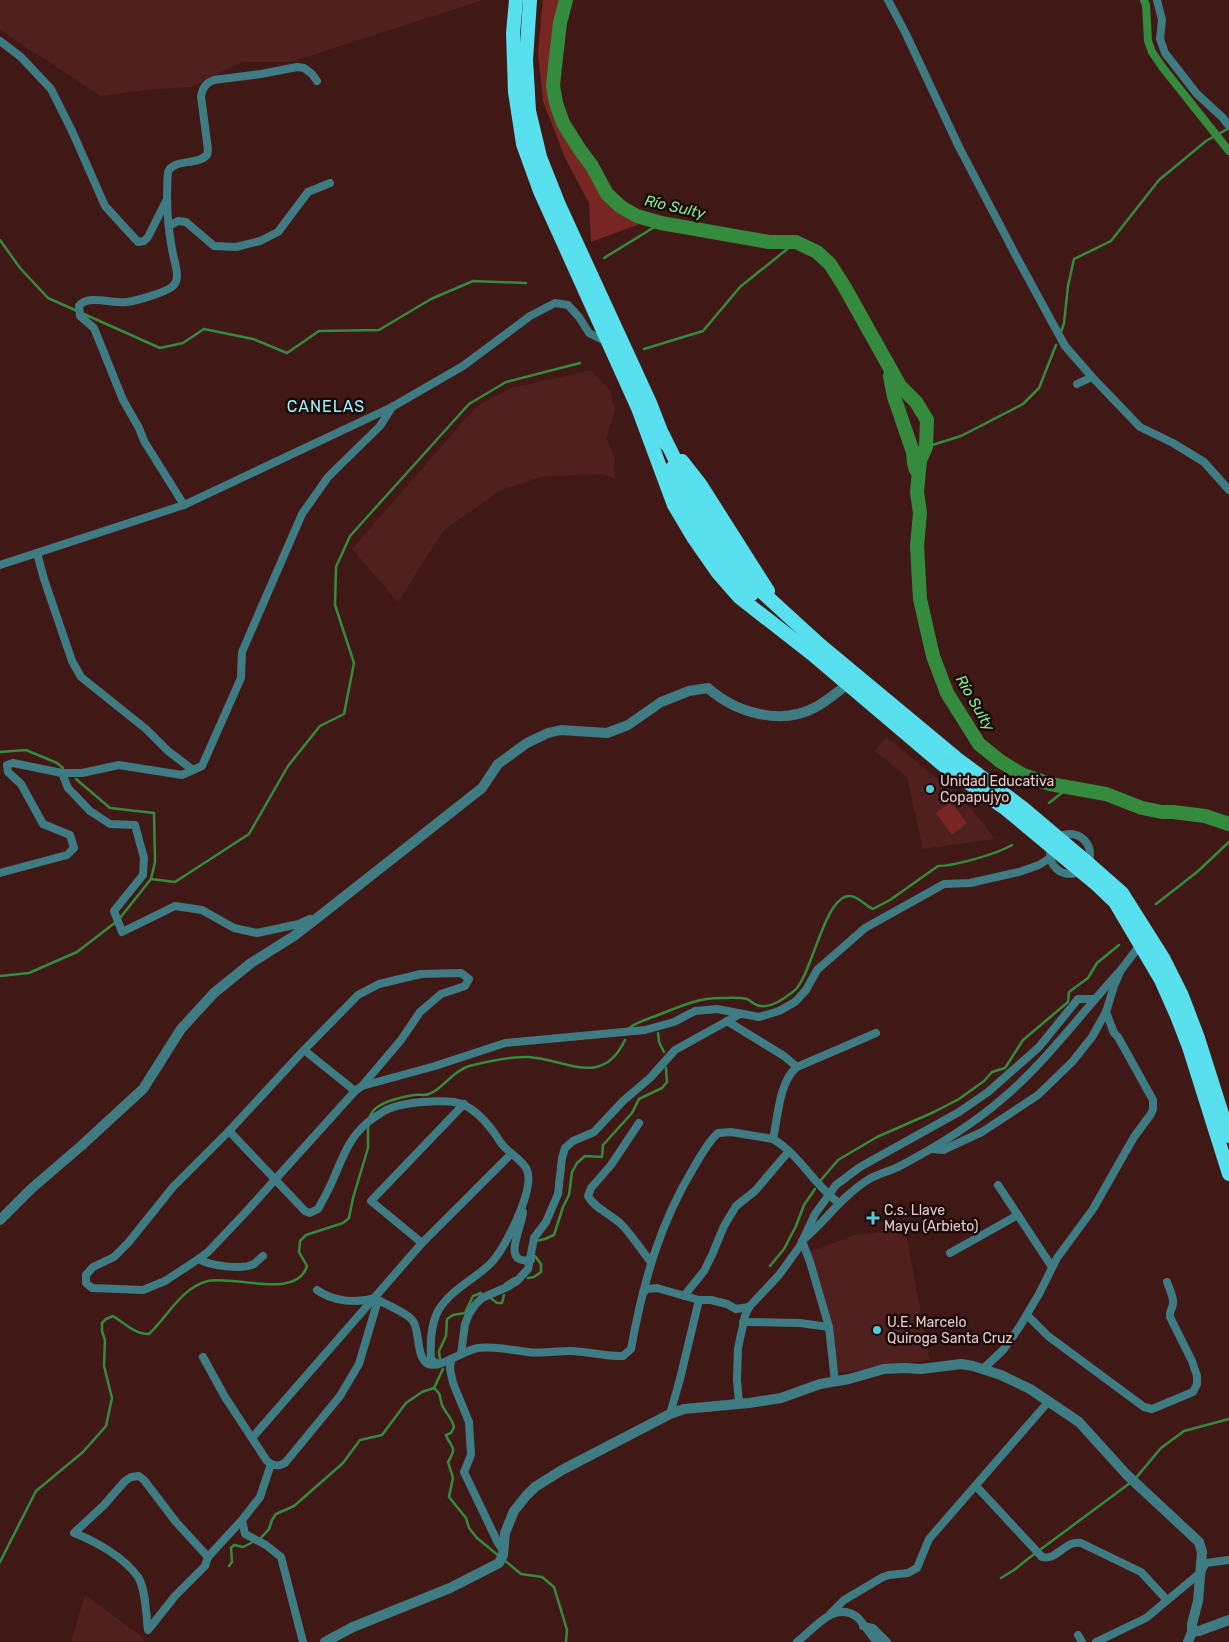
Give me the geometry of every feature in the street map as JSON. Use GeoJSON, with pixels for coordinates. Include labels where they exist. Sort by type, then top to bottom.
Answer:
{"type":"FeatureCollection","features":[{"type":"Feature","properties":{"kind":"highway"},"geometry":{"type":"LineString","coordinates":[[516,0],[513,33],[515,92],[524,144],[540,192],[638,408],[674,505],[693,538],[718,573],[739,597],[943,765],[1006,809],[1038,828],[1100,880],[1122,893],[1163,958],[1182,996],[1198,1038],[1229,1136]]}},
{"type":"Feature","properties":{"kind":"highway"},"geometry":{"type":"LineString","coordinates":[[530,0],[526,60],[528,102],[540,157],[559,205],[650,403],[663,436],[690,490],[751,582],[820,646],[956,758],[1023,808],[1038,828],[1057,844]]}},
{"type":"Feature","properties":{"kind":"highway"},"geometry":{"type":"LineString","coordinates":[[1082,864],[1100,880],[1115,902],[1160,980],[1180,1024],[1229,1174]]}},
{"type":"Feature","properties":{"kind":"street"},"geometry":{"type":"LineString","coordinates":[[888,0],[959,147],[1065,346],[1140,427],[1173,443],[1204,462],[1229,490]]}},
{"type":"Feature","properties":{"kind":"street"},"geometry":{"type":"LineString","coordinates":[[1157,0],[1162,20],[1160,39],[1165,53],[1197,94],[1229,126]]}},
{"type":"Feature","properties":{"kind":"street"},"geometry":{"type":"LineString","coordinates":[[0,41],[21,57],[51,89],[105,206],[138,242],[144,241],[148,237],[166,201]]}},
{"type":"Feature","properties":{"kind":"street"},"geometry":{"type":"LineString","coordinates":[[184,505],[144,441],[123,400],[94,328],[80,316],[79,306],[87,300],[112,303],[128,302],[168,289],[177,281],[178,274],[166,201],[170,168],[175,165],[199,161],[207,156],[208,150],[201,96],[203,88],[207,83],[214,80],[297,67],[304,68],[317,81]]}},
{"type":"Feature","properties":{"kind":"street"},"geometry":{"type":"LineString","coordinates":[[169,226],[178,221],[186,222],[214,246],[236,247],[260,241],[278,232],[308,192],[330,183]]}},
{"type":"Feature","properties":{"kind":"street"},"geometry":{"type":"LineString","coordinates":[[0,565],[184,505],[392,407],[462,366],[530,316],[555,303],[568,305],[579,317],[589,333],[608,342]]}},
{"type":"Feature","properties":{"kind":"street"},"geometry":{"type":"LineString","coordinates":[[1077,384],[1092,377]]}},
{"type":"Feature","properties":{"kind":"street"},"geometry":{"type":"LineString","coordinates":[[0,873],[67,855],[74,848],[70,835],[43,824],[20,784],[8,772],[7,765],[13,763],[62,774],[82,773],[119,765],[182,775],[202,766],[241,678],[242,652],[302,514],[328,477],[380,426],[392,407]]}},
{"type":"Feature","properties":{"kind":"street"},"geometry":{"type":"LineString","coordinates":[[37,553],[72,661],[81,677],[146,729],[168,751],[193,770]]}},
{"type":"Feature","properties":{"kind":"street"},"geometry":{"type":"LineString","coordinates":[[0,1220],[31,1189],[143,1089],[181,1029],[214,993],[251,963],[294,936],[322,915],[482,788],[498,764],[527,743],[548,732],[562,730],[607,734],[628,725],[661,702],[689,691],[708,688],[717,696],[750,712],[768,716],[789,717],[815,708],[847,685]]}},
{"type":"Feature","properties":{"kind":"street"},"geometry":{"type":"LineString","coordinates":[[62,774],[68,788],[90,811],[110,824],[135,825],[144,858],[143,875],[114,911],[122,932],[175,906],[202,910],[234,928],[257,932],[299,924],[322,915]]}},
{"type":"Feature","properties":{"kind":"street"},"geometry":{"type":"LineString","coordinates":[[362,1086],[435,1066],[506,1043],[645,1030],[674,1022],[695,1011],[717,1009],[759,1017],[779,1011],[795,1002],[806,990],[817,970],[865,928],[944,884],[970,883],[1019,872],[1039,865],[1057,844],[1082,839],[1082,864]]}},
{"type":"Feature","properties":{"kind":"street"},"geometry":{"type":"LineString","coordinates":[[802,1241],[819,1227],[838,1203],[851,1191],[868,1180],[900,1166],[931,1149],[976,1120],[1001,1100],[1031,1073],[1058,1044],[1140,945]]}},
{"type":"Feature","properties":{"kind":"street"},"geometry":{"type":"LineString","coordinates":[[931,1149],[943,1150],[953,1147],[982,1132],[1038,1095],[1073,1061],[1086,1045],[1106,1012],[1121,970]]}},
{"type":"Feature","properties":{"kind":"street"},"geometry":{"type":"LineString","coordinates":[[461,973],[469,979],[465,986],[441,994],[420,1012],[401,1040],[362,1086],[355,1091],[208,1252],[165,1281],[143,1290],[92,1288],[86,1282],[86,1275],[93,1267],[114,1257],[128,1244],[173,1187],[229,1131],[304,1050],[358,995],[379,984],[421,974],[461,973]]}},
{"type":"Feature","properties":{"kind":"street"},"geometry":{"type":"LineString","coordinates":[[739,1404],[737,1380],[738,1348],[743,1322],[749,1307],[779,1275],[802,1241],[815,1214],[836,1185],[860,1167],[951,1116],[988,1092],[1038,1046],[1078,999],[1093,1000]]}},
{"type":"Feature","properties":{"kind":"street"},"geometry":{"type":"LineString","coordinates":[[983,1369],[1004,1349],[1026,1315],[1052,1267],[1093,1209],[1134,1137],[1153,1109],[1153,1100],[1114,1032],[1106,1012]]}},
{"type":"Feature","properties":{"kind":"street"},"geometry":{"type":"LineString","coordinates":[[461,1354],[465,1324],[475,1305],[482,1298],[517,1281],[528,1269],[534,1238],[546,1222],[558,1194],[565,1148],[573,1141],[594,1132],[623,1101],[650,1078],[675,1050],[740,1014]]}},
{"type":"Feature","properties":{"kind":"street"},"geometry":{"type":"LineString","coordinates":[[727,1021],[784,1056],[797,1067]]}},
{"type":"Feature","properties":{"kind":"street"},"geometry":{"type":"LineString","coordinates":[[773,1139],[785,1082],[788,1076],[797,1067],[876,1033]]}},
{"type":"Feature","properties":{"kind":"street"},"geometry":{"type":"LineString","coordinates":[[304,1050],[355,1091]]}},
{"type":"Feature","properties":{"kind":"street"},"geometry":{"type":"LineString","coordinates":[[229,1131],[276,1178],[305,1211],[310,1213],[318,1209],[332,1183],[351,1139],[368,1121],[383,1111],[400,1105],[442,1102],[464,1104],[473,1109],[495,1133],[505,1148],[524,1166],[529,1181],[515,1225],[492,1262],[460,1286],[436,1314],[431,1359],[437,1364]]}},
{"type":"Feature","properties":{"kind":"street"},"geometry":{"type":"LineString","coordinates":[[422,1243],[371,1201],[464,1104]]}},
{"type":"Feature","properties":{"kind":"street"},"geometry":{"type":"LineString","coordinates":[[638,1123],[611,1165],[591,1188],[588,1196],[592,1204],[605,1211],[622,1225],[651,1262]]}},
{"type":"Feature","properties":{"kind":"street"},"geometry":{"type":"LineString","coordinates":[[317,1290],[324,1295],[339,1300],[362,1302],[376,1299],[411,1319],[414,1322],[424,1361],[432,1365],[472,1349],[487,1347],[539,1353],[569,1351],[623,1356],[632,1348],[651,1262],[672,1206],[718,1133],[724,1131],[773,1139],[795,1156],[828,1195],[838,1203]]}},
{"type":"Feature","properties":{"kind":"street"},"geometry":{"type":"LineString","coordinates":[[684,1296],[704,1271],[724,1226],[736,1206],[755,1191],[789,1151]]}},
{"type":"Feature","properties":{"kind":"street"},"geometry":{"type":"LineString","coordinates":[[252,1438],[376,1299],[422,1243],[511,1154]]}},
{"type":"Feature","properties":{"kind":"street"},"geometry":{"type":"LineString","coordinates":[[998,1185],[1052,1267]]}},
{"type":"Feature","properties":{"kind":"street"},"geometry":{"type":"LineString","coordinates":[[524,1200],[523,1216],[514,1252],[520,1261],[531,1260]]}},
{"type":"Feature","properties":{"kind":"street"},"geometry":{"type":"LineString","coordinates":[[950,1253],[1018,1215]]}},
{"type":"Feature","properties":{"kind":"street"},"geometry":{"type":"LineString","coordinates":[[802,1241],[829,1327],[835,1382]]}},
{"type":"Feature","properties":{"kind":"street"},"geometry":{"type":"LineString","coordinates":[[199,1258],[205,1263],[217,1266],[238,1266],[253,1265],[263,1256]]}},
{"type":"Feature","properties":{"kind":"street"},"geometry":{"type":"LineString","coordinates":[[1026,1315],[1048,1336],[1144,1407],[1152,1409],[1193,1392],[1197,1384],[1197,1376],[1192,1361],[1170,1317],[1173,1297],[1166,1282]]}},
{"type":"Feature","properties":{"kind":"street"},"geometry":{"type":"LineString","coordinates":[[643,1293],[651,1287],[699,1300],[711,1300],[727,1304],[736,1309],[749,1307]]}},
{"type":"Feature","properties":{"kind":"street"},"geometry":{"type":"LineString","coordinates":[[203,1357],[224,1397],[267,1461],[271,1464],[280,1465],[285,1463],[340,1396],[359,1364],[376,1299]]}},
{"type":"Feature","properties":{"kind":"street"},"geometry":{"type":"LineString","coordinates":[[670,1414],[699,1300]]}},
{"type":"Feature","properties":{"kind":"street"},"geometry":{"type":"LineString","coordinates":[[743,1322],[800,1323],[829,1327]]}},
{"type":"Feature","properties":{"kind":"street"},"geometry":{"type":"LineString","coordinates":[[451,1359],[450,1369],[453,1383],[469,1422],[471,1455],[464,1472],[504,1552]]}},
{"type":"Feature","properties":{"kind":"street"},"geometry":{"type":"LineString","coordinates":[[326,1642],[353,1627],[450,1588],[498,1563],[504,1552],[505,1533],[514,1511],[535,1487],[562,1470],[670,1414],[684,1409],[781,1398],[820,1384],[884,1369],[921,1369],[961,1364],[983,1369],[1018,1382],[1078,1422],[1127,1475],[1199,1542],[1202,1552],[1198,1601],[1192,1624],[1192,1632],[1188,1642]]}},
{"type":"Feature","properties":{"kind":"street"},"geometry":{"type":"LineString","coordinates":[[797,1642],[844,1600],[889,1574],[908,1573],[917,1568],[929,1539],[1049,1401]]}},
{"type":"Feature","properties":{"kind":"street"},"geometry":{"type":"LineString","coordinates":[[208,1556],[176,1522],[139,1476],[131,1477],[125,1481],[104,1505],[74,1533],[90,1539],[105,1548],[138,1577],[142,1588],[148,1630],[174,1596],[205,1566],[208,1556],[260,1498],[271,1464]]}},
{"type":"Feature","properties":{"kind":"street"},"geometry":{"type":"LineString","coordinates":[[976,1486],[1042,1557],[1049,1558],[1070,1544],[1075,1542],[1081,1543],[1141,1572],[1166,1599]]}},
{"type":"Feature","properties":{"kind":"street"},"geometry":{"type":"LineString","coordinates":[[242,1520],[245,1534],[266,1545],[281,1557],[302,1642]]}},
{"type":"Feature","properties":{"kind":"street"},"geometry":{"type":"LineString","coordinates":[[1096,1642],[1146,1618],[1166,1599],[1179,1591],[1200,1573],[1206,1563],[1229,1560]]}},
{"type":"Feature","properties":{"kind":"street"},"geometry":{"type":"LineString","coordinates":[[830,1614],[842,1611],[857,1618],[877,1642]]}},
{"type":"Feature","properties":{"kind":"street"},"geometry":{"type":"LineString","coordinates":[[1192,1632],[1229,1620]]}},
{"type":"Feature","properties":{"kind":"street"},"geometry":{"type":"LineString","coordinates":[[863,1626],[873,1628],[887,1642]]}},
{"type":"Feature","properties":{"kind":"street"},"geometry":{"type":"LineString","coordinates":[[801,1642],[806,1642]]}},
{"type":"Feature","properties":{"kind":"shaded area"},"geometry":{"type":"Polygon","coordinates":[[[0,0],[483,0],[291,62],[242,62],[191,87],[144,90],[101,96],[0,30],[0,0]]]}},
{"type":"Feature","properties":{"kind":"shaded area"},"geometry":{"type":"Polygon","coordinates":[[[543,0],[560,0],[547,82],[553,114],[576,156],[592,177],[607,204],[640,224],[591,242],[589,203],[566,160],[543,101],[538,53],[543,0]]]}},
{"type":"Feature","properties":{"kind":"shaded area"},"geometry":{"type":"Polygon","coordinates":[[[591,370],[610,390],[615,411],[606,438],[615,458],[614,478],[602,474],[544,476],[501,490],[444,530],[398,602],[352,549],[477,406],[511,388],[591,370]]]}},
{"type":"Feature","properties":{"kind":"shaded area","name":"Unidad Educativa Copapujyo"},"geometry":{"type":"Polygon","coordinates":[[[886,737],[965,801],[995,839],[923,849],[907,777],[875,751],[886,737]]]}},
{"type":"Feature","properties":{"kind":"shaded area"},"geometry":{"type":"Polygon","coordinates":[[[951,802],[967,823],[952,835],[936,813],[951,802]]]}},
{"type":"Feature","properties":{"kind":"shaded area"},"geometry":{"type":"Polygon","coordinates":[[[905,1230],[930,1360],[839,1373],[810,1252],[855,1235],[905,1230]]]}},
{"type":"Feature","properties":{"kind":"shaded area"},"geometry":{"type":"Polygon","coordinates":[[[85,1595],[140,1635],[144,1642],[71,1642],[85,1595]]]}},
{"type":"Feature","properties":{"kind":"waterway","name":"Río Sulty"},"geometry":{"type":"LineString","coordinates":[[566,0],[560,23],[553,86],[556,103],[563,123],[592,166],[607,194],[621,207],[637,216],[661,223],[769,242],[796,242],[817,252],[830,264],[900,386],[916,402],[927,420],[926,447],[920,460],[917,492],[920,513],[917,546],[920,599],[933,656],[947,693],[979,744],[1000,761],[1023,775],[1050,784],[1106,794],[1142,808],[1205,816],[1229,824]]}},
{"type":"Feature","properties":{"kind":"waterway"},"geometry":{"type":"LineString","coordinates":[[1144,0],[1146,5],[1148,41],[1152,52],[1229,151]]}},
{"type":"Feature","properties":{"kind":"waterway"},"geometry":{"type":"LineString","coordinates":[[1061,332],[1074,259],[1111,241],[1159,180],[1206,141],[1229,128]]}},
{"type":"Feature","properties":{"kind":"waterway"},"geometry":{"type":"LineString","coordinates":[[604,258],[661,223]]}},
{"type":"Feature","properties":{"kind":"waterway"},"geometry":{"type":"LineString","coordinates":[[0,240],[20,268],[48,298],[160,348],[183,343],[204,329],[253,339],[287,353],[319,331],[379,330],[431,299],[473,281],[526,283]]}},
{"type":"Feature","properties":{"kind":"waterway"},"geometry":{"type":"LineString","coordinates":[[644,349],[703,331],[740,287],[796,242]]}},
{"type":"Feature","properties":{"kind":"waterway"},"geometry":{"type":"LineString","coordinates":[[926,447],[961,436],[1023,404],[1039,388],[1056,345]]}},
{"type":"Feature","properties":{"kind":"waterway"},"geometry":{"type":"LineString","coordinates":[[76,779],[110,808],[154,813],[155,862],[151,879],[175,882],[249,834],[288,766],[320,726],[344,714],[354,663],[335,605],[336,567],[350,536],[469,404],[506,382],[580,363]]}},
{"type":"Feature","properties":{"kind":"waterway","name":"Río Sulty"},"geometry":{"type":"LineString","coordinates":[[890,376],[894,397],[913,452],[916,470]]}},
{"type":"Feature","properties":{"kind":"waterway"},"geometry":{"type":"LineString","coordinates":[[0,752],[26,750],[57,763],[63,768]]}},
{"type":"Feature","properties":{"kind":"waterway"},"geometry":{"type":"LineString","coordinates":[[1049,803],[1068,788]]}},
{"type":"Feature","properties":{"kind":"waterway"},"geometry":{"type":"LineString","coordinates":[[1156,904],[1197,872],[1229,842]]}},
{"type":"Feature","properties":{"kind":"waterway"},"geometry":{"type":"LineString","coordinates":[[628,1029],[642,1021],[688,1004],[712,998],[741,998],[762,1006],[772,1005],[794,991],[801,983],[826,922],[833,908],[841,899],[853,896],[873,909],[890,900],[938,866],[975,859],[1012,845]]}},
{"type":"Feature","properties":{"kind":"waterway"},"geometry":{"type":"LineString","coordinates":[[120,918],[151,879]]}},
{"type":"Feature","properties":{"kind":"waterway"},"geometry":{"type":"LineString","coordinates":[[0,976],[29,973],[77,952],[116,922]]}},
{"type":"Feature","properties":{"kind":"waterway"},"geometry":{"type":"LineString","coordinates":[[821,1180],[838,1160],[877,1137],[959,1099],[984,1081],[992,1072],[1005,1068],[1023,1040],[1068,1002],[1069,992],[1088,978],[1097,963],[1119,945]]}},
{"type":"Feature","properties":{"kind":"waterway"},"geometry":{"type":"LineString","coordinates":[[658,1033],[659,1042],[664,1052]]}},
{"type":"Feature","properties":{"kind":"waterway"},"geometry":{"type":"LineString","coordinates":[[369,1118],[374,1110],[388,1102],[399,1098],[427,1095],[434,1092],[457,1072],[469,1066],[507,1058],[529,1057],[583,1068],[595,1067],[606,1063],[616,1055],[625,1040]]}},
{"type":"Feature","properties":{"kind":"waterway"},"geometry":{"type":"LineString","coordinates":[[536,1241],[554,1235],[569,1195],[572,1172],[577,1163],[585,1156],[602,1157],[603,1145],[632,1113],[639,1099],[662,1088],[667,1082],[666,1068]]}},
{"type":"Feature","properties":{"kind":"waterway"},"geometry":{"type":"LineString","coordinates":[[0,1562],[36,1491],[83,1452],[106,1426],[112,1398],[104,1366],[105,1340],[102,1323],[113,1316],[135,1331],[149,1334],[176,1303],[190,1289],[199,1284],[219,1280],[278,1284],[291,1282],[301,1276],[307,1266],[299,1252],[300,1241],[306,1235],[343,1223],[349,1218],[368,1148],[368,1126]]}},
{"type":"Feature","properties":{"kind":"waterway"},"geometry":{"type":"LineString","coordinates":[[770,1266],[784,1249],[804,1205],[815,1189]]}},
{"type":"Feature","properties":{"kind":"waterway"},"geometry":{"type":"LineString","coordinates":[[528,1278],[534,1277],[541,1272],[541,1264],[535,1256]]}},
{"type":"Feature","properties":{"kind":"waterway"},"geometry":{"type":"LineString","coordinates":[[505,1284],[514,1278]]}},
{"type":"Feature","properties":{"kind":"waterway"},"geometry":{"type":"LineString","coordinates":[[440,1360],[439,1351],[446,1336],[447,1319],[453,1315],[465,1313],[473,1296],[481,1293]]}},
{"type":"Feature","properties":{"kind":"waterway"},"geometry":{"type":"LineString","coordinates":[[489,1297],[497,1303],[502,1303],[504,1295]]}},
{"type":"Feature","properties":{"kind":"waterway"},"geometry":{"type":"LineString","coordinates":[[443,1369],[434,1388],[439,1394],[442,1405],[454,1427],[451,1433],[446,1435],[453,1447],[453,1453],[448,1462],[453,1478],[449,1497],[466,1518],[469,1528],[477,1538],[499,1556]]}},
{"type":"Feature","properties":{"kind":"waterway"},"geometry":{"type":"LineString","coordinates":[[260,1539],[269,1529],[276,1514],[294,1506],[343,1463],[360,1440],[382,1435],[406,1403],[422,1392],[434,1388]]}},
{"type":"Feature","properties":{"kind":"waterway"},"geometry":{"type":"LineString","coordinates":[[1135,1479],[1161,1448],[1184,1431],[1229,1419]]}},
{"type":"Feature","properties":{"kind":"waterway"},"geometry":{"type":"LineString","coordinates":[[1001,1578],[1130,1483]]}},
{"type":"Feature","properties":{"kind":"waterway"},"geometry":{"type":"LineString","coordinates":[[229,1566],[232,1562],[231,1548],[234,1545],[243,1547],[255,1541]]}},
{"type":"Feature","properties":{"kind":"waterway"},"geometry":{"type":"LineString","coordinates":[[503,1559],[521,1574],[542,1577],[554,1587],[567,1630],[566,1642]]}},
{"type":"Feature","properties":{"kind":"place","name":"Unidad Educativa Copapujyo"},"geometry":{"type":"Point","coordinates":[930,789]}},
{"type":"Feature","properties":{"kind":"place","name":"C.s. Llave Mayu (Arbieto)"},"geometry":{"type":"Point","coordinates":[873,1218]}},
{"type":"Feature","properties":{"kind":"place","name":"U.E. Marcelo Quiroga Santa Cruz"},"geometry":{"type":"Point","coordinates":[877,1330]}},
{"type":"Feature","properties":{"kind":"district","name":"CANELAS"},"geometry":{"type":"Point","coordinates":[326,406]}}]}
